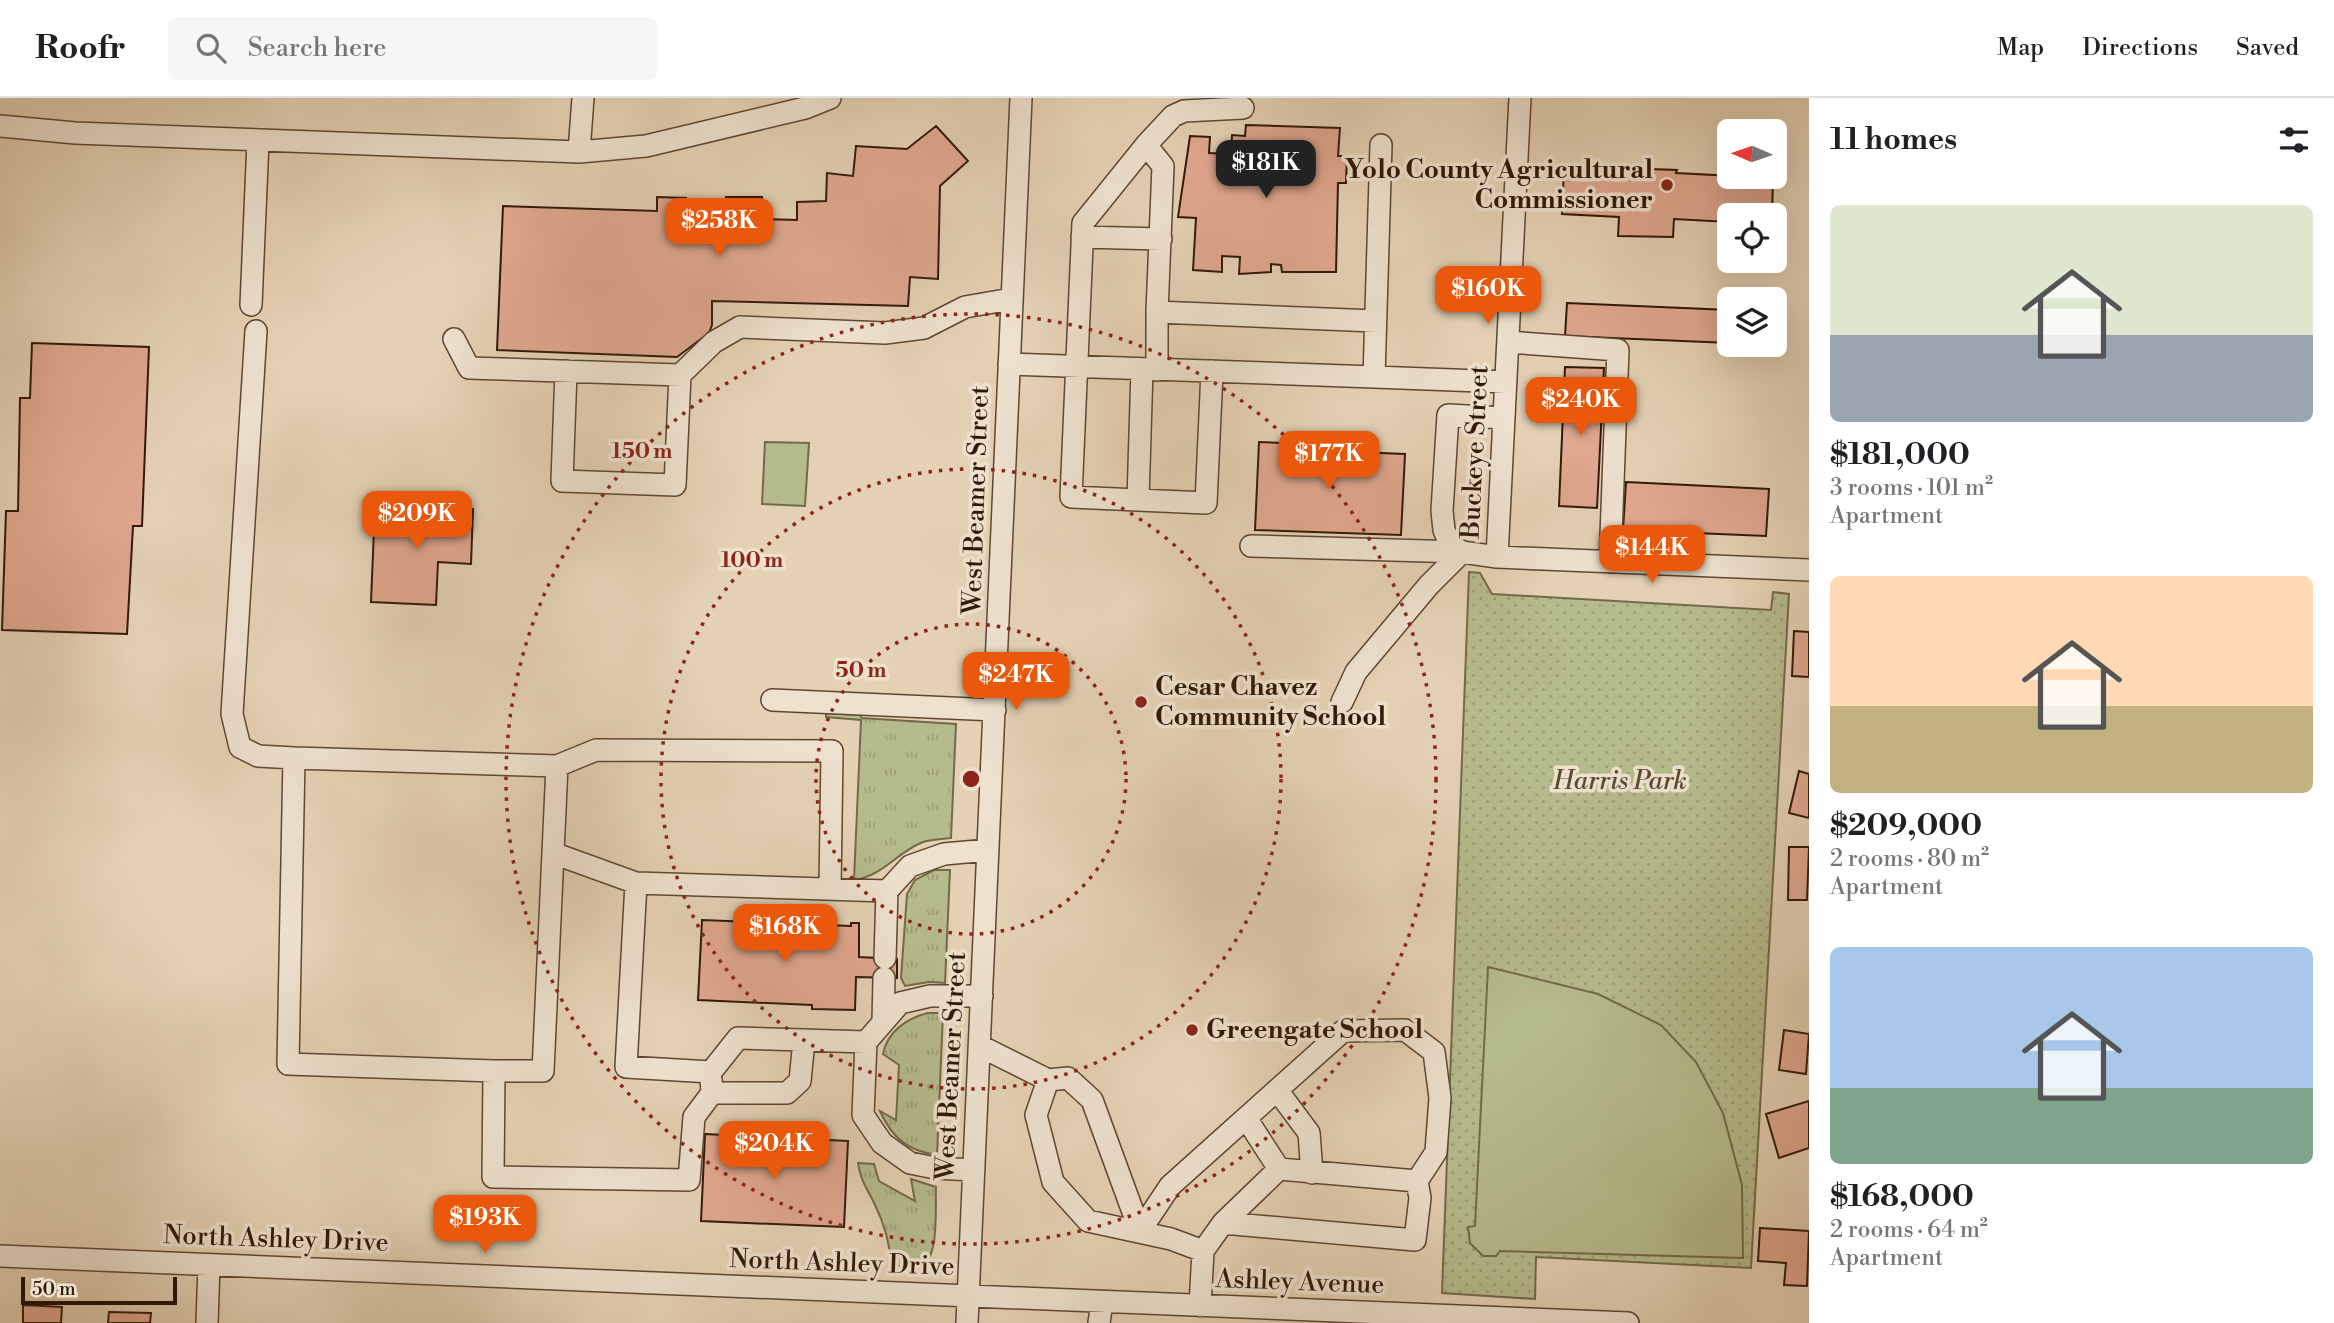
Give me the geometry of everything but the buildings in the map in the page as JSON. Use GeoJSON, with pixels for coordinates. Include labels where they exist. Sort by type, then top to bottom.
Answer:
{"type":"FeatureCollection","features":[{"type":"Feature","properties":{"kind":"street"},"geometry":{"type":"LineString","coordinates":[[579,152],[583,98]]}},
{"type":"Feature","properties":{"kind":"street"},"geometry":{"type":"LineString","coordinates":[[0,126],[75,133],[579,152],[646,146],[804,107],[830,98]]}},
{"type":"Feature","properties":{"kind":"street","name":"West Beamer Street"},"geometry":{"type":"LineString","coordinates":[[967,1323],[1021,98]]}},
{"type":"Feature","properties":{"kind":"street","name":"Buckeye Street"},"geometry":{"type":"LineString","coordinates":[[1497,557],[1520,98]]}},
{"type":"Feature","properties":{"kind":"street"},"geometry":{"type":"LineString","coordinates":[[1212,371],[1206,503],[1071,497],[1083,223],[1173,116],[1184,111],[1243,108]]}},
{"type":"Feature","properties":{"kind":"street"},"geometry":{"type":"LineString","coordinates":[[251,305],[258,141]]}},
{"type":"Feature","properties":{"kind":"street"},"geometry":{"type":"LineString","coordinates":[[1138,500],[1149,369],[1157,312],[1163,166],[1146,145]]}},
{"type":"Feature","properties":{"kind":"street"},"geometry":{"type":"LineString","coordinates":[[1374,377],[1381,145]]}},
{"type":"Feature","properties":{"kind":"street"},"geometry":{"type":"LineString","coordinates":[[1082,237],[1161,239]]}},
{"type":"Feature","properties":{"kind":"street"},"geometry":{"type":"LineString","coordinates":[[566,371],[562,481],[675,485],[680,375],[714,342],[740,327],[885,333],[924,328],[965,307],[1011,299]]}},
{"type":"Feature","properties":{"kind":"street"},"geometry":{"type":"LineString","coordinates":[[1157,312],[1375,321]]}},
{"type":"Feature","properties":{"kind":"street"},"geometry":{"type":"LineString","coordinates":[[256,331],[232,714],[240,747],[258,756],[557,766],[596,750],[832,751],[830,889]]}},
{"type":"Feature","properties":{"kind":"street"},"geometry":{"type":"LineString","coordinates":[[454,339],[469,368],[680,375]]}},
{"type":"Feature","properties":{"kind":"street"},"geometry":{"type":"LineString","coordinates":[[1508,342],[1618,350],[1610,562]]}},
{"type":"Feature","properties":{"kind":"street"},"geometry":{"type":"LineString","coordinates":[[1009,364],[1506,382]]}},
{"type":"Feature","properties":{"kind":"street"},"geometry":{"type":"LineString","coordinates":[[1462,552],[1450,544],[1444,530],[1442,511],[1448,415],[1504,418]]}},
{"type":"Feature","properties":{"kind":"street"},"geometry":{"type":"LineString","coordinates":[[1251,546],[1462,552],[1497,557],[1809,570]]}},
{"type":"Feature","properties":{"kind":"street"},"geometry":{"type":"LineString","coordinates":[[1342,702],[1356,672],[1429,584],[1462,552]]}},
{"type":"Feature","properties":{"kind":"street"},"geometry":{"type":"LineString","coordinates":[[772,700],[995,710]]}},
{"type":"Feature","properties":{"kind":"street"},"geometry":{"type":"LineString","coordinates":[[294,758],[288,1064],[543,1071],[557,766]]}},
{"type":"Feature","properties":{"kind":"street"},"geometry":{"type":"LineString","coordinates":[[884,1022],[887,891],[910,866],[944,854],[988,850]]}},
{"type":"Feature","properties":{"kind":"street"},"geometry":{"type":"LineString","coordinates":[[553,853],[636,883],[887,891]]}},
{"type":"Feature","properties":{"kind":"street"},"geometry":{"type":"LineString","coordinates":[[636,883],[626,1067],[787,1093],[800,1081],[804,1040]]}},
{"type":"Feature","properties":{"kind":"street"},"geometry":{"type":"LineString","coordinates":[[974,1170],[935,1168],[910,1163],[882,1143],[863,1115],[866,1042],[900,1003],[930,996],[982,996]]}},
{"type":"Feature","properties":{"kind":"street"},"geometry":{"type":"LineString","coordinates":[[1140,1231],[1170,1186],[1343,1031],[1405,1030],[1434,1052],[1440,1098],[1436,1152],[1417,1181],[1420,1198],[1415,1240],[1223,1223]]}},
{"type":"Feature","properties":{"kind":"street"},"geometry":{"type":"LineString","coordinates":[[494,1070],[493,1177],[688,1180],[694,1117],[711,1082],[738,1038],[866,1042]]}},
{"type":"Feature","properties":{"kind":"street"},"geometry":{"type":"LineString","coordinates":[[980,1046],[1048,1080],[1068,1078],[1092,1100],[1140,1231]]}},
{"type":"Feature","properties":{"kind":"street"},"geometry":{"type":"LineString","coordinates":[[1048,1080],[1036,1115],[1053,1182],[1088,1221],[1140,1231],[1203,1251]]}},
{"type":"Feature","properties":{"kind":"street"},"geometry":{"type":"LineString","coordinates":[[1277,1090],[1309,1133],[1312,1172]]}},
{"type":"Feature","properties":{"kind":"street"},"geometry":{"type":"LineString","coordinates":[[1246,1118],[1279,1169]]}},
{"type":"Feature","properties":{"kind":"street"},"geometry":{"type":"LineString","coordinates":[[1200,1306],[1203,1251],[1223,1223],[1279,1169],[1417,1181]]}},
{"type":"Feature","properties":{"kind":"street","name":"North Ashley Drive"},"geometry":{"type":"LineString","coordinates":[[0,1256],[969,1296]]}},
{"type":"Feature","properties":{"kind":"street"},"geometry":{"type":"LineString","coordinates":[[207,1323],[209,1265]]}},
{"type":"Feature","properties":{"kind":"street","name":"Ashley Avenue"},"geometry":{"type":"LineString","coordinates":[[969,1296],[1200,1306],[1375,1318],[1628,1323]]}},
{"type":"Feature","properties":{"kind":"street"},"geometry":{"type":"LineString","coordinates":[[1099,1323],[1102,1301]]}},
{"type":"Feature","properties":{"kind":"green space"},"geometry":{"type":"Polygon","coordinates":[[[765,442],[809,443],[805,506],[762,504],[765,442]]]}},
{"type":"Feature","properties":{"kind":"green space","name":"Harris Park"},"geometry":{"type":"Polygon","coordinates":[[[1469,572],[1480,573],[1492,594],[1771,610],[1773,592],[1789,594],[1751,1268],[1536,1257],[1535,1299],[1442,1293],[1469,572]]]}},
{"type":"Feature","properties":{"kind":"green space"},"geometry":{"type":"Polygon","coordinates":[[[826,713],[956,724],[951,838],[923,842],[873,874],[854,880],[861,720],[826,717],[826,713]]]}},
{"type":"Feature","properties":{"kind":"green space"},"geometry":{"type":"Polygon","coordinates":[[[934,870],[950,870],[945,983],[929,982],[905,986],[901,978],[907,894],[915,880],[934,870]]]}},
{"type":"Feature","properties":{"kind":"green space"},"geometry":{"type":"Polygon","coordinates":[[[1488,967],[1598,994],[1661,1025],[1696,1062],[1723,1113],[1742,1185],[1743,1258],[1500,1251],[1496,1256],[1483,1256],[1470,1243],[1468,1227],[1475,1226],[1488,967]]]}},
{"type":"Feature","properties":{"kind":"green space"},"geometry":{"type":"Polygon","coordinates":[[[928,1013],[943,1013],[937,1155],[902,1142],[890,1129],[880,1111],[896,1120],[899,1065],[883,1054],[885,1046],[899,1027],[928,1013]]]}},
{"type":"Feature","properties":{"kind":"green space"},"geometry":{"type":"Polygon","coordinates":[[[858,1163],[874,1164],[879,1181],[915,1201],[911,1179],[936,1187],[934,1244],[926,1262],[920,1266],[891,1265],[884,1227],[862,1180],[858,1163]]]}},
{"type":"Feature","properties":{"kind":"place","name":"Yolo County Agricultural Commissioner"},"geometry":{"type":"Point","coordinates":[1667,185]}},
{"type":"Feature","properties":{"kind":"place","name":"Cesar Chavez Community School"},"geometry":{"type":"Point","coordinates":[1141,702]}},
{"type":"Feature","properties":{"kind":"place","name":"Greengate School"},"geometry":{"type":"Point","coordinates":[1192,1030]}}]}
